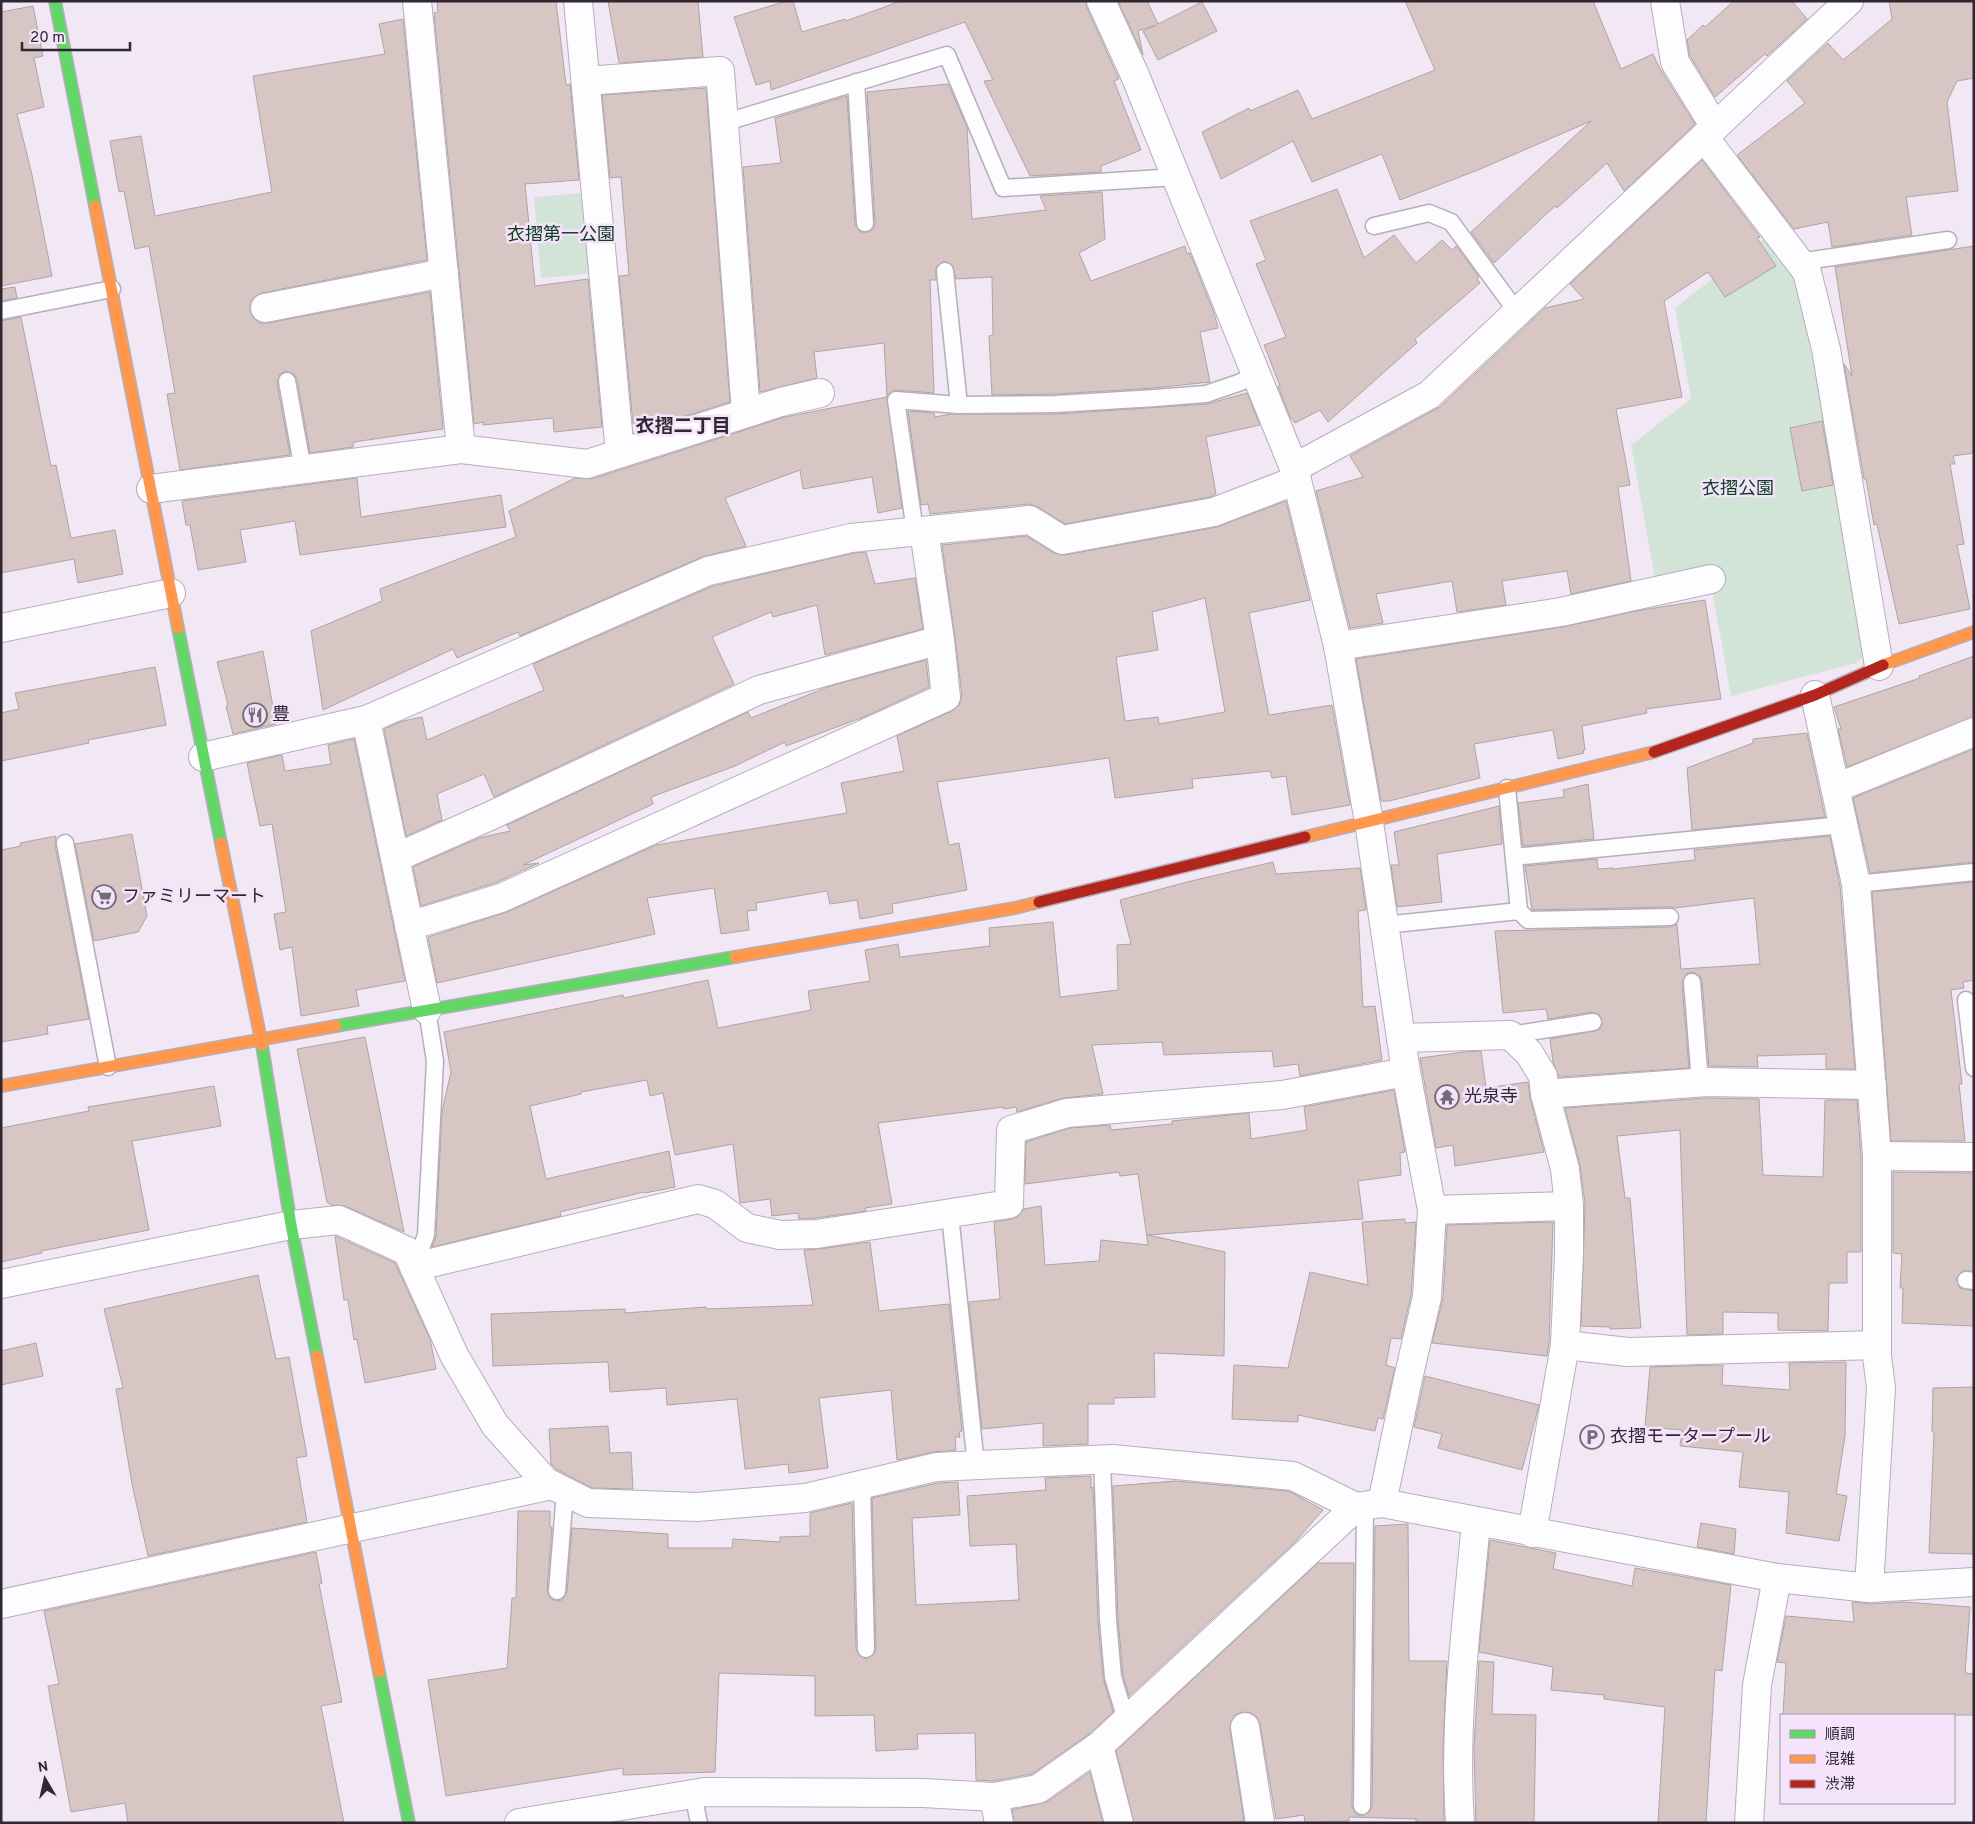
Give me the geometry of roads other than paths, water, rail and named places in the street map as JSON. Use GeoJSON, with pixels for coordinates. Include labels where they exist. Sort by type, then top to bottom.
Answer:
{"type":"FeatureCollection","features":[{"type":"Feature","properties":{"kind":"street"},"geometry":{"type":"LineString","coordinates":[[54,1],[203,757],[261,1039],[292,1225],[409,1823]]}},
{"type":"Feature","properties":{"kind":"street"},"geometry":{"type":"LineString","coordinates":[[417,1],[462,449]]}},
{"type":"Feature","properties":{"kind":"street"},"geometry":{"type":"LineString","coordinates":[[578,1],[620,453]]}},
{"type":"Feature","properties":{"kind":"street"},"geometry":{"type":"LineString","coordinates":[[519,1823],[704,1792],[913,1793],[996,1810],[1038,1789],[1099,1746],[1368,1505],[1407,1383],[1427,1297],[1432,1210],[1406,1072],[1369,822],[1338,646],[1295,474],[1134,72],[1101,1]]}},
{"type":"Feature","properties":{"kind":"street"},"geometry":{"type":"LineString","coordinates":[[1665,1],[1675,62],[1709,132],[1798,262],[1807,272],[1826,349],[1879,666]]}},
{"type":"Feature","properties":{"kind":"street"},"geometry":{"type":"LineString","coordinates":[[203,757],[366,720],[708,571],[851,538],[1030,520],[1062,540],[1214,512],[1295,474],[1429,395],[1849,1]]}},
{"type":"Feature","properties":{"kind":"street"},"geometry":{"type":"LineString","coordinates":[[586,80],[720,71],[746,412]]}},
{"type":"Feature","properties":{"kind":"street"},"geometry":{"type":"LineString","coordinates":[[265,308],[444,273]]}},
{"type":"Feature","properties":{"kind":"street"},"geometry":{"type":"LineString","coordinates":[[151,489],[462,449],[587,464],[746,412],[820,393]]}},
{"type":"Feature","properties":{"kind":"street"},"geometry":{"type":"LineString","coordinates":[[409,926],[501,898],[946,697],[940,640],[919,531]]}},
{"type":"Feature","properties":{"kind":"street"},"geometry":{"type":"LineString","coordinates":[[1338,646],[1560,612],[1710,579]]}},
{"type":"Feature","properties":{"kind":"street"},"geometry":{"type":"LineString","coordinates":[[1,628],[172,593]]}},
{"type":"Feature","properties":{"kind":"street"},"geometry":{"type":"LineString","coordinates":[[1,1086],[1015,908],[1666,749],[1815,695],[1879,666],[1974,632]]}},
{"type":"Feature","properties":{"kind":"street"},"geometry":{"type":"LineString","coordinates":[[394,858],[490,816],[759,690],[940,640]]}},
{"type":"Feature","properties":{"kind":"street"},"geometry":{"type":"LineString","coordinates":[[1815,695],[1856,884],[1877,1156],[1877,1346],[1881,1388],[1869,1588]]}},
{"type":"Feature","properties":{"kind":"street"},"geometry":{"type":"LineString","coordinates":[[366,720],[427,1010]]}},
{"type":"Feature","properties":{"kind":"street"},"geometry":{"type":"LineString","coordinates":[[1836,788],[1974,732]]}},
{"type":"Feature","properties":{"kind":"street"},"geometry":{"type":"LineString","coordinates":[[1401,1038],[1510,1035],[1529,1053],[1543,1076],[1545,1094],[1565,1169],[1568,1206],[1565,1345],[1532,1533]]}},
{"type":"Feature","properties":{"kind":"street"},"geometry":{"type":"LineString","coordinates":[[414,1267],[698,1199],[716,1204],[748,1228],[780,1235],[817,1234],[1009,1204],[1010,1130],[1067,1113],[1282,1095],[1406,1072]]}},
{"type":"Feature","properties":{"kind":"street"},"geometry":{"type":"LineString","coordinates":[[1545,1094],[1700,1082],[1872,1084]]}},
{"type":"Feature","properties":{"kind":"street"},"geometry":{"type":"LineString","coordinates":[[1877,1156],[1974,1157]]}},
{"type":"Feature","properties":{"kind":"street"},"geometry":{"type":"LineString","coordinates":[[1432,1210],[1568,1206]]}},
{"type":"Feature","properties":{"kind":"street"},"geometry":{"type":"LineString","coordinates":[[1,1284],[292,1225],[340,1220],[407,1252],[454,1355],[495,1425],[546,1482],[588,1503],[697,1507],[805,1498],[936,1467],[1102,1460],[1292,1476],[1368,1505],[1476,1522],[1777,1578],[1869,1588],[1974,1582]]}},
{"type":"Feature","properties":{"kind":"street"},"geometry":{"type":"LineString","coordinates":[[1565,1345],[1628,1352],[1877,1346]]}},
{"type":"Feature","properties":{"kind":"street"},"geometry":{"type":"LineString","coordinates":[[1,1604],[352,1529],[559,1489]]}},
{"type":"Feature","properties":{"kind":"street"},"geometry":{"type":"LineString","coordinates":[[1460,1823],[1458,1799],[1460,1696],[1476,1522]]}},
{"type":"Feature","properties":{"kind":"street"},"geometry":{"type":"LineString","coordinates":[[1749,1823],[1757,1685],[1777,1578]]}},
{"type":"Feature","properties":{"kind":"street"},"geometry":{"type":"LineString","coordinates":[[1245,1727],[1260,1823]]}},
{"type":"Feature","properties":{"kind":"street"},"geometry":{"type":"LineString","coordinates":[[1099,1746],[1119,1823]]}},
{"type":"Feature","properties":{"kind":"lane"},"geometry":{"type":"LineString","coordinates":[[723,123],[947,55],[1004,188],[1176,177]]}},
{"type":"Feature","properties":{"kind":"lane"},"geometry":{"type":"LineString","coordinates":[[856,82],[865,224]]}},
{"type":"Feature","properties":{"kind":"lane"},"geometry":{"type":"LineString","coordinates":[[1374,226],[1429,213],[1451,222],[1518,312]]}},
{"type":"Feature","properties":{"kind":"lane"},"geometry":{"type":"LineString","coordinates":[[1798,262],[1948,240]]}},
{"type":"Feature","properties":{"kind":"lane"},"geometry":{"type":"LineString","coordinates":[[945,271],[959,405]]}},
{"type":"Feature","properties":{"kind":"lane"},"geometry":{"type":"LineString","coordinates":[[1,311],[112,289]]}},
{"type":"Feature","properties":{"kind":"lane"},"geometry":{"type":"LineString","coordinates":[[919,531],[896,400],[959,405],[1056,404],[1206,394],[1241,382],[1256,373]]}},
{"type":"Feature","properties":{"kind":"lane"},"geometry":{"type":"LineString","coordinates":[[287,381],[303,470]]}},
{"type":"Feature","properties":{"kind":"lane"},"geometry":{"type":"LineString","coordinates":[[1507,788],[1519,911],[1528,920],[1670,917]]}},
{"type":"Feature","properties":{"kind":"lane"},"geometry":{"type":"LineString","coordinates":[[1514,857],[1843,825]]}},
{"type":"Feature","properties":{"kind":"lane"},"geometry":{"type":"LineString","coordinates":[[65,843],[108,1067]]}},
{"type":"Feature","properties":{"kind":"lane"},"geometry":{"type":"LineString","coordinates":[[1856,884],[1974,872]]}},
{"type":"Feature","properties":{"kind":"lane"},"geometry":{"type":"LineString","coordinates":[[1384,925],[1519,911]]}},
{"type":"Feature","properties":{"kind":"lane"},"geometry":{"type":"LineString","coordinates":[[1692,982],[1700,1082]]}},
{"type":"Feature","properties":{"kind":"lane"},"geometry":{"type":"LineString","coordinates":[[1966,1000],[1974,1068]]}},
{"type":"Feature","properties":{"kind":"lane"},"geometry":{"type":"LineString","coordinates":[[414,1267],[426,1235],[435,1060],[427,1010]]}},
{"type":"Feature","properties":{"kind":"lane"},"geometry":{"type":"LineString","coordinates":[[1510,1035],[1593,1022]]}},
{"type":"Feature","properties":{"kind":"lane"},"geometry":{"type":"LineString","coordinates":[[950,1214],[976,1466]]}},
{"type":"Feature","properties":{"kind":"lane"},"geometry":{"type":"LineString","coordinates":[[1102,1460],[1108,1620],[1113,1677],[1126,1720]]}},
{"type":"Feature","properties":{"kind":"lane"},"geometry":{"type":"LineString","coordinates":[[862,1484],[866,1649]]}},
{"type":"Feature","properties":{"kind":"lane"},"geometry":{"type":"LineString","coordinates":[[557,1590],[559,1489]]}},
{"type":"Feature","properties":{"kind":"lane"},"geometry":{"type":"LineString","coordinates":[[1362,1806],[1368,1505]]}},
{"type":"Feature","properties":{"kind":"lane"},"geometry":{"type":"LineString","coordinates":[[693,1794],[699,1823]]}},
{"type":"Feature","properties":{"kind":"place","name":"豊"},"geometry":{"type":"Point","coordinates":[255,715]}},
{"type":"Feature","properties":{"kind":"place","name":"ファミリーマート"},"geometry":{"type":"Point","coordinates":[104,897]}},
{"type":"Feature","properties":{"kind":"place","name":"光泉寺"},"geometry":{"type":"Point","coordinates":[1447,1097]}},
{"type":"Feature","properties":{"kind":"place","name":"衣摺モータープール"},"geometry":{"type":"Point","coordinates":[1592,1437]}},
{"type":"Feature","properties":{"kind":"district","name":"衣摺二丁目"},"geometry":{"type":"Point","coordinates":[683,427]}},
{"type":"Feature","properties":{"kind":"park label","name":"衣摺第一公園"},"geometry":{"type":"Point","coordinates":[561,235]}},
{"type":"Feature","properties":{"kind":"park label","name":"衣摺公園"},"geometry":{"type":"Point","coordinates":[1738,489]}}]}
